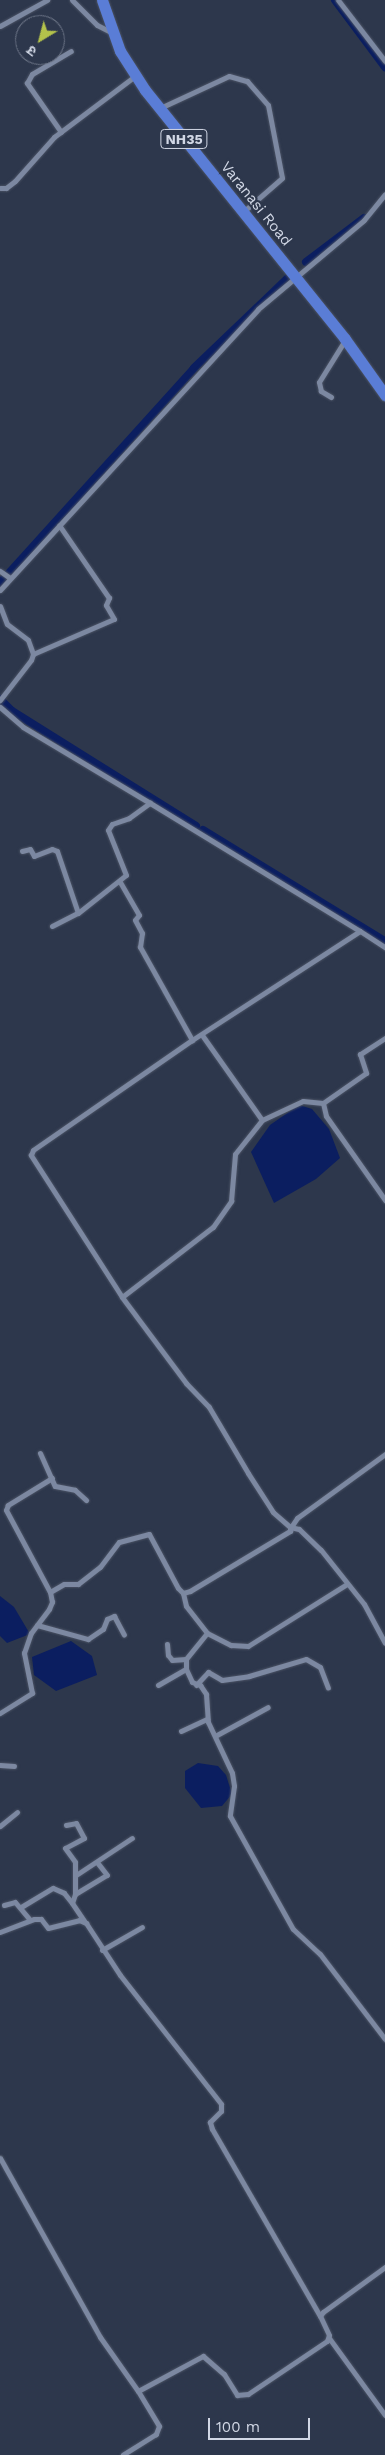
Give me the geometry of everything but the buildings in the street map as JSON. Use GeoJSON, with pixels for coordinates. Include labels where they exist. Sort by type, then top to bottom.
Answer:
{"type":"FeatureCollection","features":[{"type":"Feature","properties":{"kind":"highway","name":"Varanasi Road"},"geometry":{"type":"LineString","coordinates":[[102,0],[112,32],[135,76],[346,339],[385,395]]}},
{"type":"Feature","properties":{"kind":"street"},"geometry":{"type":"LineString","coordinates":[[0,26],[47,0]]}},
{"type":"Feature","properties":{"kind":"street"},"geometry":{"type":"LineString","coordinates":[[72,0],[97,26],[112,32]]}},
{"type":"Feature","properties":{"kind":"street"},"geometry":{"type":"LineString","coordinates":[[338,0],[385,61]]}},
{"type":"Feature","properties":{"kind":"street"},"geometry":{"type":"LineString","coordinates":[[61,132],[27,83],[32,74],[71,51]]}},
{"type":"Feature","properties":{"kind":"street"},"geometry":{"type":"LineString","coordinates":[[0,188],[6,188],[15,180],[48,143],[61,132],[135,76]]}},
{"type":"Feature","properties":{"kind":"street"},"geometry":{"type":"LineString","coordinates":[[160,108],[229,76],[247,82],[268,105],[282,178],[243,212]]}},
{"type":"Feature","properties":{"kind":"street"},"geometry":{"type":"LineString","coordinates":[[0,590],[252,315],[295,276],[364,220],[385,194]]}},
{"type":"Feature","properties":{"kind":"street"},"geometry":{"type":"LineString","coordinates":[[331,397],[321,391],[319,382],[346,339]]}},
{"type":"Feature","properties":{"kind":"street"},"geometry":{"type":"LineString","coordinates":[[2,699],[33,654],[114,619],[106,605],[109,598],[59,525]]}},
{"type":"Feature","properties":{"kind":"street"},"geometry":{"type":"LineString","coordinates":[[1,571],[9,578]]}},
{"type":"Feature","properties":{"kind":"street"},"geometry":{"type":"LineString","coordinates":[[0,606],[7,624],[28,640],[33,654]]}},
{"type":"Feature","properties":{"kind":"street"},"geometry":{"type":"LineString","coordinates":[[0,707],[30,731],[385,947]]}},
{"type":"Feature","properties":{"kind":"street"},"geometry":{"type":"LineString","coordinates":[[52,926],[78,913],[120,882],[126,871],[108,830],[112,824],[129,818],[150,803]]}},
{"type":"Feature","properties":{"kind":"street"},"geometry":{"type":"LineString","coordinates":[[22,851],[30,849],[34,856],[52,849],[57,851],[78,913]]}},
{"type":"Feature","properties":{"kind":"street"},"geometry":{"type":"LineString","coordinates":[[120,882],[138,915],[135,920],[142,933],[140,947],[192,1040]]}},
{"type":"Feature","properties":{"kind":"street"},"geometry":{"type":"LineString","coordinates":[[360,932],[192,1040],[31,1153],[31,1159],[122,1297],[186,1383],[209,1407],[274,1512],[290,1528],[298,1529],[315,1543],[369,1610],[385,1643]]}},
{"type":"Feature","properties":{"kind":"street"},"geometry":{"type":"LineString","coordinates":[[202,1034],[262,1120]]}},
{"type":"Feature","properties":{"kind":"street"},"geometry":{"type":"LineString","coordinates":[[122,1297],[213,1227],[231,1201],[235,1154],[262,1120],[303,1101],[323,1103],[366,1073],[360,1054],[385,1038]]}},
{"type":"Feature","properties":{"kind":"street"},"geometry":{"type":"LineString","coordinates":[[323,1103],[326,1116],[385,1200]]}},
{"type":"Feature","properties":{"kind":"street"},"geometry":{"type":"LineString","coordinates":[[40,1453],[58,1488],[74,1490],[86,1500]]}},
{"type":"Feature","properties":{"kind":"street"},"geometry":{"type":"LineString","coordinates":[[183,1593],[262,1550],[290,1531],[297,1518],[385,1454]]}},
{"type":"Feature","properties":{"kind":"street"},"geometry":{"type":"LineString","coordinates":[[0,1713],[32,1693],[24,1653],[37,1626],[52,1602],[50,1592],[6,1510],[8,1505],[52,1478]]}},
{"type":"Feature","properties":{"kind":"street"},"geometry":{"type":"LineString","coordinates":[[50,1592],[64,1584],[78,1584],[100,1567],[119,1542],[149,1534],[183,1593],[186,1606],[207,1633],[231,1645],[248,1646],[347,1584]]}},
{"type":"Feature","properties":{"kind":"street"},"geometry":{"type":"LineString","coordinates":[[37,1626],[88,1639],[103,1629],[106,1619],[114,1616],[124,1635]]}},
{"type":"Feature","properties":{"kind":"street"},"geometry":{"type":"LineString","coordinates":[[207,1633],[186,1659],[186,1669],[196,1685],[200,1685],[208,1698],[207,1719],[234,1781],[230,1816],[289,1924],[320,1954],[385,2039]]}},
{"type":"Feature","properties":{"kind":"street"},"geometry":{"type":"LineString","coordinates":[[167,1644],[168,1655],[172,1660],[186,1659]]}},
{"type":"Feature","properties":{"kind":"street"},"geometry":{"type":"LineString","coordinates":[[196,1685],[208,1672],[222,1680],[250,1676],[306,1659],[320,1668],[328,1688]]}},
{"type":"Feature","properties":{"kind":"street"},"geometry":{"type":"LineString","coordinates":[[158,1685],[186,1669]]}},
{"type":"Feature","properties":{"kind":"street"},"geometry":{"type":"LineString","coordinates":[[215,1736],[268,1708]]}},
{"type":"Feature","properties":{"kind":"street"},"geometry":{"type":"LineString","coordinates":[[181,1731],[207,1719]]}},
{"type":"Feature","properties":{"kind":"street"},"geometry":{"type":"LineString","coordinates":[[0,1765],[14,1766]]}},
{"type":"Feature","properties":{"kind":"street"},"geometry":{"type":"LineString","coordinates":[[0,1826],[17,1812]]}},
{"type":"Feature","properties":{"kind":"street"},"geometry":{"type":"LineString","coordinates":[[66,1825],[76,1822],[84,1838],[65,1848],[75,1862],[75,1894],[72,1903]]}},
{"type":"Feature","properties":{"kind":"street"},"geometry":{"type":"LineString","coordinates":[[76,1875],[132,1838]]}},
{"type":"Feature","properties":{"kind":"street"},"geometry":{"type":"LineString","coordinates":[[75,1894],[106,1875],[97,1862]]}},
{"type":"Feature","properties":{"kind":"street"},"geometry":{"type":"LineString","coordinates":[[20,1907],[53,1888],[64,1893],[102,1950],[221,2104],[221,2111],[210,2122],[212,2129],[320,2316],[329,2338],[385,2415]]}},
{"type":"Feature","properties":{"kind":"street"},"geometry":{"type":"LineString","coordinates":[[4,1906],[15,1902],[30,1920]]}},
{"type":"Feature","properties":{"kind":"street"},"geometry":{"type":"LineString","coordinates":[[0,1932],[30,1920],[41,1919],[48,1928],[84,1921]]}},
{"type":"Feature","properties":{"kind":"street"},"geometry":{"type":"LineString","coordinates":[[102,1950],[142,1927]]}},
{"type":"Feature","properties":{"kind":"street"},"geometry":{"type":"LineString","coordinates":[[0,2158],[100,2337],[138,2391],[159,2429],[124,2455]]}},
{"type":"Feature","properties":{"kind":"street"},"geometry":{"type":"LineString","coordinates":[[320,2316],[385,2267]]}},
{"type":"Feature","properties":{"kind":"street"},"geometry":{"type":"LineString","coordinates":[[138,2391],[203,2356],[220,2370],[237,2395],[248,2394],[329,2338]]}},
{"type":"Feature","properties":{"kind":"shaded area"},"geometry":{"type":"Polygon","coordinates":[[[299,1105],[312,1109],[329,1129],[340,1158],[316,1179],[274,1203],[251,1152],[270,1125],[299,1105]]]}},
{"type":"Feature","properties":{"kind":"shaded area"},"geometry":{"type":"Polygon","coordinates":[[[0,1596],[14,1607],[30,1634],[7,1643],[0,1636],[0,1596]]]}},
{"type":"Feature","properties":{"kind":"shaded area"},"geometry":{"type":"Polygon","coordinates":[[[71,1641],[92,1656],[97,1675],[56,1691],[34,1675],[32,1657],[71,1641]]]}},
{"type":"Feature","properties":{"kind":"shaded area"},"geometry":{"type":"Polygon","coordinates":[[[198,1763],[218,1766],[226,1775],[232,1794],[222,1806],[201,1808],[185,1788],[185,1771],[198,1763]]]}},
{"type":"Feature","properties":{"kind":"waterway"},"geometry":{"type":"LineString","coordinates":[[335,0],[385,67]]}},
{"type":"Feature","properties":{"kind":"waterway"},"geometry":{"type":"LineString","coordinates":[[306,262],[364,218]]}},
{"type":"Feature","properties":{"kind":"waterway"},"geometry":{"type":"LineString","coordinates":[[0,583],[194,368],[289,277]]}},
{"type":"Feature","properties":{"kind":"waterway"},"geometry":{"type":"LineString","coordinates":[[0,699],[12,711],[196,826]]}},
{"type":"Feature","properties":{"kind":"waterway"},"geometry":{"type":"LineString","coordinates":[[203,830],[385,941]]}}]}
